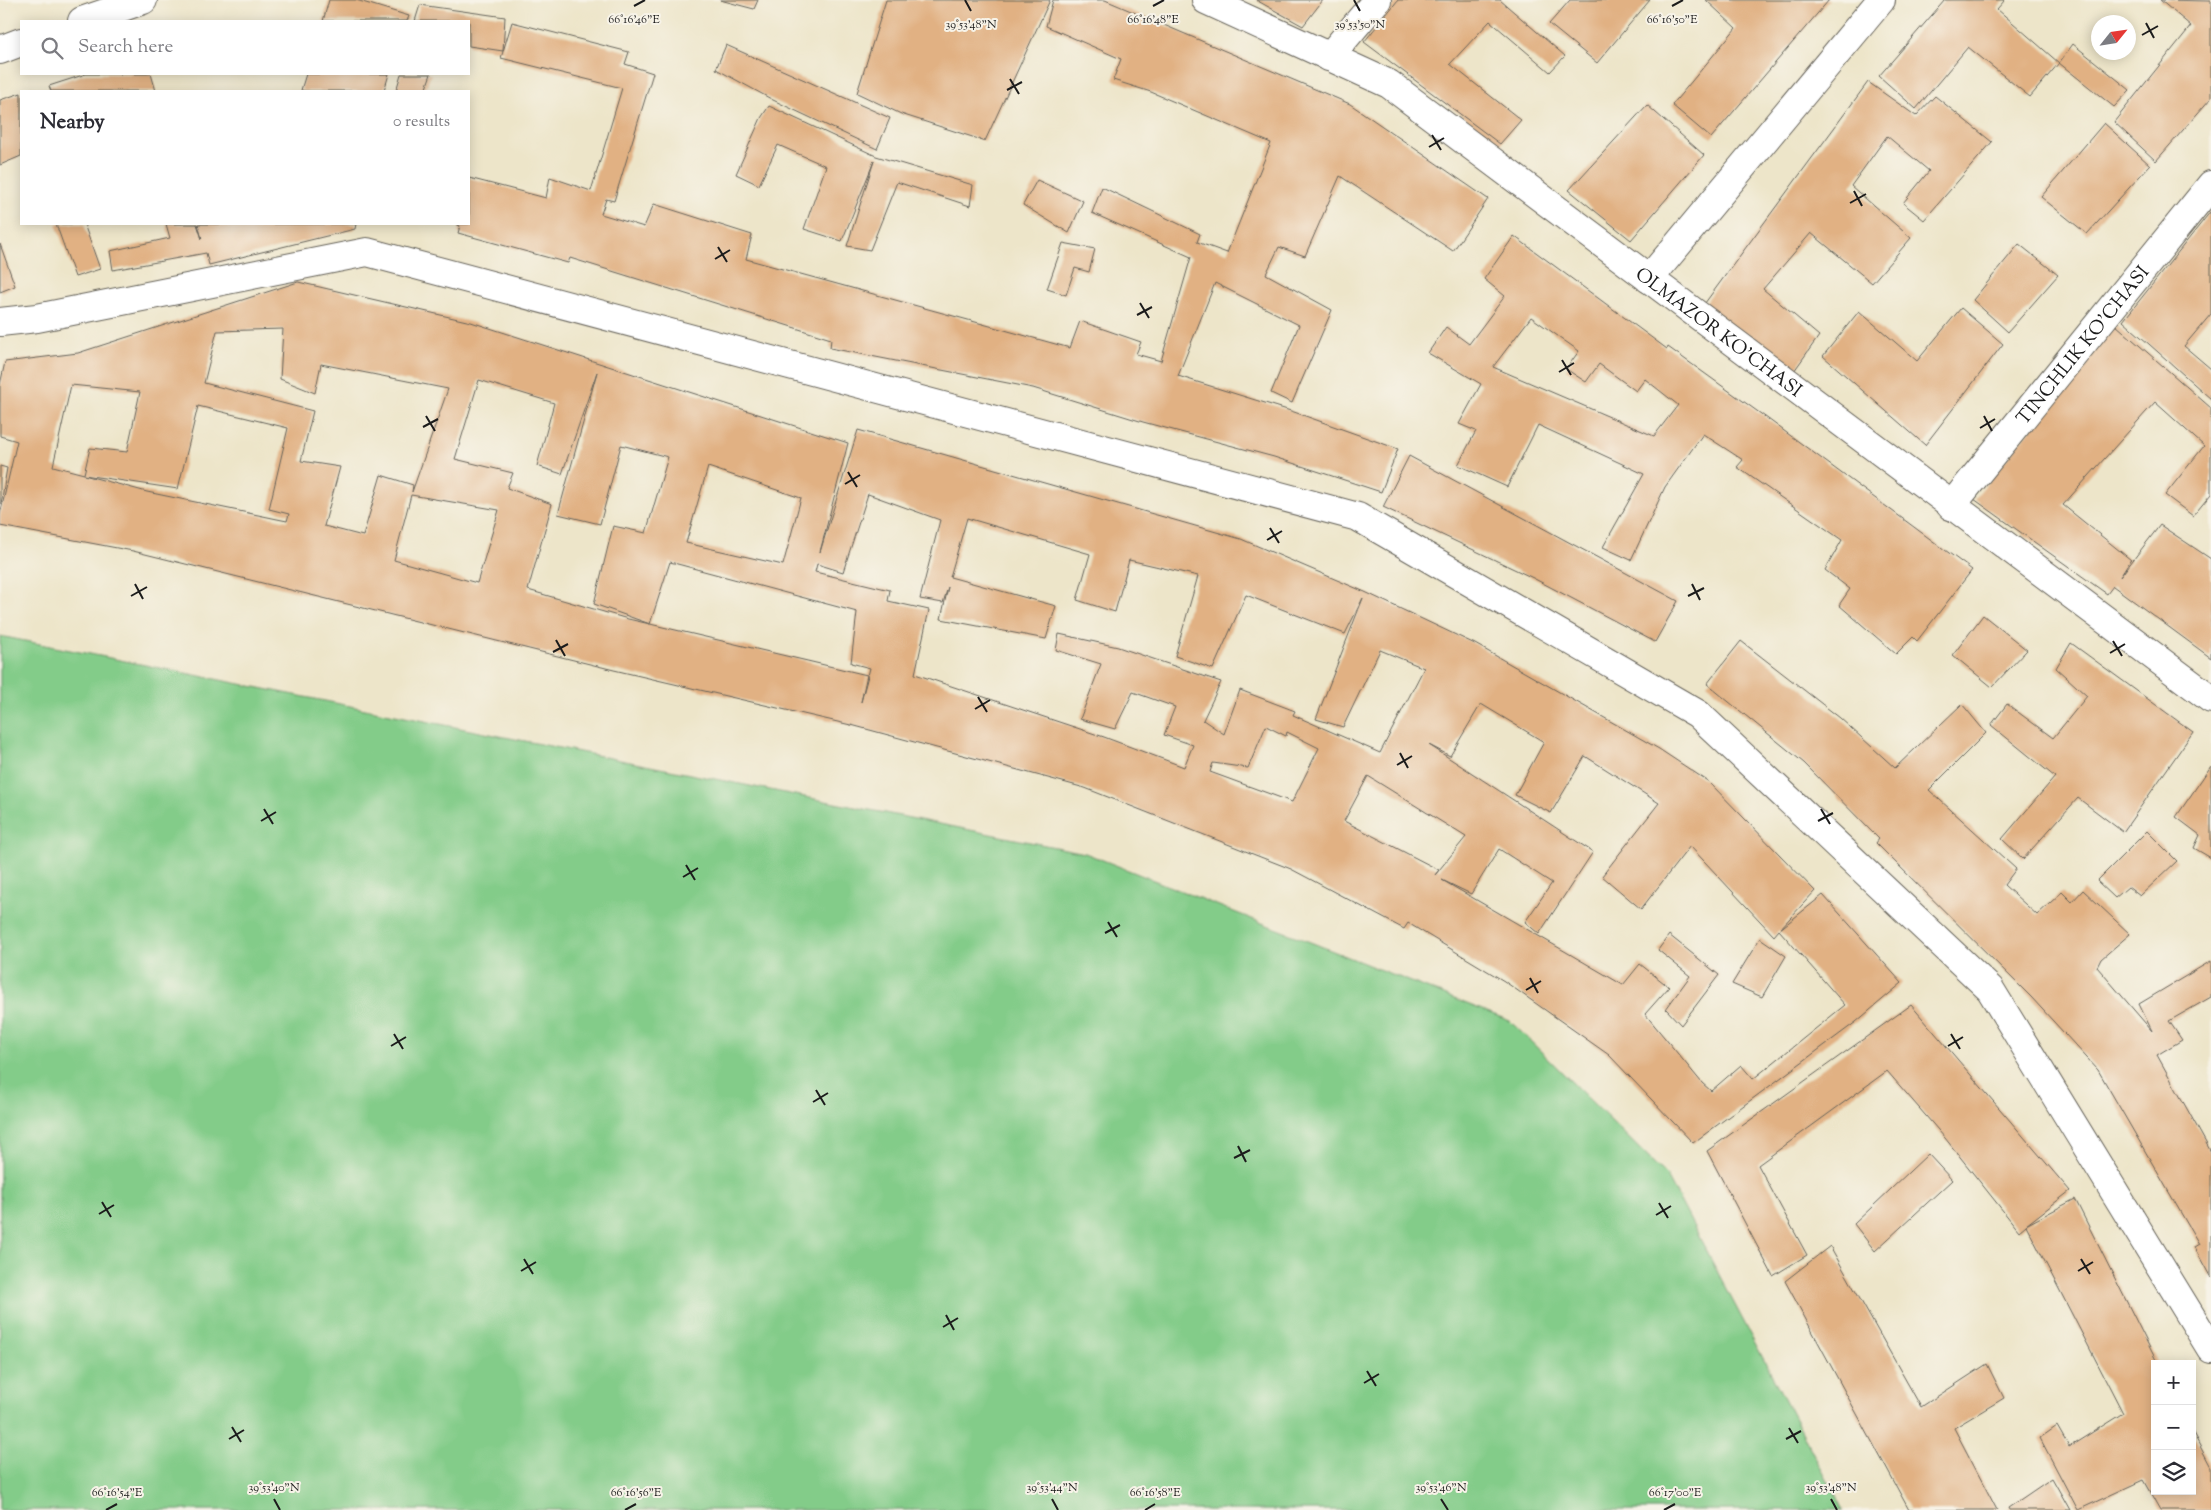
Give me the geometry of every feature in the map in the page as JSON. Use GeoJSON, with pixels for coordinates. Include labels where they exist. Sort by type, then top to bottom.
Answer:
{"type":"FeatureCollection","features":[{"type":"Feature","properties":{"kind":"street"},"geometry":{"type":"LineString","coordinates":[[85,20],[143,0]]}},
{"type":"Feature","properties":{"kind":"street","name":"OLMAZOR KO'CHASI"},"geometry":{"type":"LineString","coordinates":[[1206,0],[1390,84],[2211,699]]}},
{"type":"Feature","properties":{"kind":"street"},"geometry":{"type":"LineString","coordinates":[[1330,57],[1377,0]]}},
{"type":"Feature","properties":{"kind":"street"},"geometry":{"type":"LineString","coordinates":[[1649,279],[1881,0]]}},
{"type":"Feature","properties":{"kind":"street"},"geometry":{"type":"LineString","coordinates":[[0,50],[20,42]]}},
{"type":"Feature","properties":{"kind":"street","name":"TINCHLIK KO’CHASI"},"geometry":{"type":"LineString","coordinates":[[1951,506],[2211,185]]}},
{"type":"Feature","properties":{"kind":"street"},"geometry":{"type":"LineString","coordinates":[[0,322],[36,318],[367,252],[1358,517],[1698,714],[1990,989],[2211,1349]]}},
{"type":"Feature","properties":{"kind":"green space"},"geometry":{"type":"Polygon","coordinates":[[[0,636],[1085,853],[1510,1021],[1667,1176],[1843,1510],[0,1510],[0,636]]]}},
{"type":"Feature","properties":{"kind":"building"},"geometry":{"type":"Polygon","coordinates":[[[329,0],[356,0],[409,16],[407,20],[323,20],[329,0]]]}},
{"type":"Feature","properties":{"kind":"building"},"geometry":{"type":"Polygon","coordinates":[[[720,0],[758,0],[754,9],[720,0]]]}},
{"type":"Feature","properties":{"kind":"building"},"geometry":{"type":"Polygon","coordinates":[[[886,0],[1050,0],[985,141],[901,114],[857,93],[886,0]]]}},
{"type":"Feature","properties":{"kind":"building"},"geometry":{"type":"Polygon","coordinates":[[[1053,0],[1105,0],[1350,104],[1488,199],[1453,251],[1340,176],[1305,256],[1279,247],[1266,274],[1332,310],[1292,403],[1271,393],[1299,325],[1215,283],[1178,376],[1294,412],[1398,449],[1381,492],[1274,457],[1143,422],[1033,388],[830,348],[831,339],[570,258],[568,263],[458,233],[460,226],[458,225],[470,225],[470,178],[546,198],[550,177],[591,191],[622,88],[501,58],[512,22],[629,52],[625,64],[653,73],[614,201],[606,199],[601,214],[644,227],[654,204],[752,235],[746,259],[1070,348],[1080,321],[1141,342],[1136,354],[1161,361],[1191,257],[1092,213],[1102,187],[1200,234],[1197,242],[1227,253],[1271,143],[1151,92],[1113,80],[1121,59],[1046,26],[1053,0]]]}},
{"type":"Feature","properties":{"kind":"building"},"geometry":{"type":"Polygon","coordinates":[[[1256,0],[1323,0],[1303,26],[1256,0]]]}},
{"type":"Feature","properties":{"kind":"building"},"geometry":{"type":"Polygon","coordinates":[[[1398,0],[1500,0],[1565,56],[1550,72],[1490,21],[1450,64],[1521,120],[1500,144],[1364,42],[1398,0]]]}},
{"type":"Feature","properties":{"kind":"building"},"geometry":{"type":"Polygon","coordinates":[[[1570,0],[1650,0],[1597,63],[1549,24],[1570,0]]]}},
{"type":"Feature","properties":{"kind":"building"},"geometry":{"type":"Polygon","coordinates":[[[1706,0],[1829,0],[1711,138],[1672,105],[1736,28],[1706,0]]]}},
{"type":"Feature","properties":{"kind":"building"},"geometry":{"type":"Polygon","coordinates":[[[1945,0],[2005,0],[1997,9],[2059,63],[2030,97],[1968,47],[1916,109],[1879,76],[1945,0]]]}},
{"type":"Feature","properties":{"kind":"building"},"geometry":{"type":"Polygon","coordinates":[[[2160,0],[2211,1],[2211,98],[2156,161],[2114,122],[2191,26],[2160,0]]]}},
{"type":"Feature","properties":{"kind":"building"},"geometry":{"type":"Polygon","coordinates":[[[420,5],[505,17],[503,51],[470,46],[470,20],[415,20],[420,5]]]}},
{"type":"Feature","properties":{"kind":"building"},"geometry":{"type":"Polygon","coordinates":[[[2073,44],[2130,90],[2114,107],[2059,63],[2073,44]]]}},
{"type":"Feature","properties":{"kind":"building"},"geometry":{"type":"Polygon","coordinates":[[[726,45],[890,118],[877,149],[773,100],[716,69],[726,45]]]}},
{"type":"Feature","properties":{"kind":"building"},"geometry":{"type":"Polygon","coordinates":[[[83,75],[151,75],[156,90],[51,90],[49,86],[83,75]]]}},
{"type":"Feature","properties":{"kind":"building"},"geometry":{"type":"Polygon","coordinates":[[[306,75],[389,75],[384,90],[301,90],[306,75]]]}},
{"type":"Feature","properties":{"kind":"building"},"geometry":{"type":"Polygon","coordinates":[[[401,75],[431,75],[425,90],[396,90],[401,75]]]}},
{"type":"Feature","properties":{"kind":"building"},"geometry":{"type":"Polygon","coordinates":[[[1868,82],[1916,116],[1935,96],[1992,142],[1924,220],[1903,203],[1929,171],[1887,136],[1851,186],[1911,238],[1872,283],[1811,233],[1763,289],[1819,336],[1794,371],[1702,307],[1868,82]]]}},
{"type":"Feature","properties":{"kind":"building"},"geometry":{"type":"Polygon","coordinates":[[[20,93],[20,156],[0,165],[0,100],[20,93]]]}},
{"type":"Feature","properties":{"kind":"building"},"geometry":{"type":"Polygon","coordinates":[[[1647,105],[1704,155],[1631,240],[1569,190],[1647,105]]]}},
{"type":"Feature","properties":{"kind":"building"},"geometry":{"type":"Polygon","coordinates":[[[769,106],[876,156],[973,185],[970,206],[897,182],[870,250],[847,246],[874,161],[842,241],[804,229],[826,166],[778,145],[759,185],[736,174],[761,118],[769,106]]]}},
{"type":"Feature","properties":{"kind":"building"},"geometry":{"type":"Polygon","coordinates":[[[2104,123],[2150,165],[2087,234],[2041,197],[2104,123]]]}},
{"type":"Feature","properties":{"kind":"building"},"geometry":{"type":"Polygon","coordinates":[[[1037,180],[1083,201],[1069,233],[1023,205],[1037,180]]]}},
{"type":"Feature","properties":{"kind":"building"},"geometry":{"type":"Polygon","coordinates":[[[2211,211],[2211,314],[2184,346],[2211,369],[2211,399],[2123,321],[2211,211]]]}},
{"type":"Feature","properties":{"kind":"building"},"geometry":{"type":"Polygon","coordinates":[[[56,225],[84,225],[100,269],[75,277],[56,225]]]}},
{"type":"Feature","properties":{"kind":"building"},"geometry":{"type":"Polygon","coordinates":[[[166,225],[197,225],[202,239],[198,225],[356,225],[355,229],[209,265],[206,253],[113,270],[110,251],[170,238],[166,225]]]}},
{"type":"Feature","properties":{"kind":"building"},"geometry":{"type":"Polygon","coordinates":[[[1514,236],[1667,349],[1668,347],[1768,419],[1972,570],[1917,641],[1913,637],[1896,654],[1839,605],[1850,589],[1825,570],[1842,540],[1737,467],[1743,460],[1703,434],[1665,487],[1631,560],[1603,547],[1644,474],[1538,425],[1507,487],[1458,465],[1476,431],[1459,424],[1481,384],[1428,353],[1446,327],[1469,344],[1505,296],[1484,279],[1514,236]],[[1531,317],[1493,367],[1654,436],[1678,405],[1645,379],[1636,391],[1599,364],[1586,382],[1566,369],[1579,351],[1531,317]]]}},
{"type":"Feature","properties":{"kind":"building"},"geometry":{"type":"Polygon","coordinates":[[[1063,243],[1095,249],[1089,272],[1075,268],[1066,295],[1047,289],[1063,243]]]}},
{"type":"Feature","properties":{"kind":"building"},"geometry":{"type":"Polygon","coordinates":[[[0,244],[15,286],[0,292],[0,244]]]}},
{"type":"Feature","properties":{"kind":"building"},"geometry":{"type":"Polygon","coordinates":[[[2019,244],[2058,275],[2008,332],[1973,300],[2019,244]]]}},
{"type":"Feature","properties":{"kind":"building"},"geometry":{"type":"Polygon","coordinates":[[[298,282],[471,322],[848,443],[820,552],[858,430],[1241,539],[1365,592],[1475,644],[1659,749],[1709,782],[1815,891],[1779,930],[1823,895],[1902,983],[1856,1022],[1693,1143],[1609,1055],[1504,981],[1408,923],[1404,929],[1291,869],[1085,788],[855,726],[614,670],[133,551],[0,526],[0,515],[17,441],[0,436],[0,385],[5,362],[78,353],[298,282]],[[283,329],[217,331],[204,383],[313,411],[301,461],[340,467],[324,526],[363,536],[381,475],[413,485],[412,492],[448,389],[321,364],[315,393],[280,379],[283,329]],[[597,372],[562,474],[537,466],[554,403],[479,380],[455,459],[513,473],[507,488],[552,504],[528,590],[650,624],[594,604],[613,526],[646,533],[668,457],[621,445],[600,524],[558,514],[597,372]],[[71,385],[53,466],[84,474],[90,448],[127,452],[140,392],[71,385]],[[198,406],[178,489],[84,475],[147,492],[287,521],[289,514],[269,509],[288,428],[198,406]],[[708,467],[686,543],[783,565],[801,498],[708,467]],[[868,494],[843,572],[817,564],[815,572],[890,590],[888,601],[929,610],[915,674],[1104,737],[1184,767],[1193,745],[1164,735],[1175,707],[1133,692],[1115,729],[1080,719],[1101,664],[1056,650],[1059,634],[1118,647],[1221,682],[1203,720],[1224,734],[1240,690],[1295,711],[1293,715],[1380,753],[1424,668],[1380,650],[1343,727],[1316,719],[1363,598],[1345,634],[1246,595],[1213,669],[1175,656],[1198,576],[1129,560],[1115,612],[1077,600],[1090,554],[967,518],[950,577],[1056,606],[1046,639],[941,619],[948,587],[943,603],[920,599],[940,520],[868,494]],[[411,495],[394,560],[477,583],[499,510],[411,495]],[[670,562],[650,624],[867,675],[861,702],[870,668],[851,663],[857,612],[670,562]],[[1481,704],[1450,756],[1429,745],[1593,852],[1539,934],[1525,922],[1552,883],[1499,849],[1471,894],[1442,880],[1623,985],[1640,964],[1669,987],[1645,1014],[1702,1083],[1711,1091],[1741,1065],[1753,1079],[1845,1005],[1779,930],[1774,936],[1690,846],[1641,909],[1602,876],[1659,803],[1585,756],[1551,813],[1515,795],[1544,742],[1481,704]],[[1266,726],[1248,768],[1213,763],[1210,772],[1292,802],[1319,748],[1287,732],[1286,736],[1266,726]],[[1368,776],[1344,821],[1439,870],[1435,875],[1466,837],[1368,776]]]}},
{"type":"Feature","properties":{"kind":"building"},"geometry":{"type":"Polygon","coordinates":[[[1961,308],[2003,344],[1925,445],[1823,356],[1859,311],[1917,361],[1961,308]]]}},
{"type":"Feature","properties":{"kind":"building"},"geometry":{"type":"Polygon","coordinates":[[[2116,325],[2211,408],[2211,494],[2193,516],[2165,495],[2204,446],[2155,402],[2063,505],[2131,560],[2120,577],[2160,525],[2211,559],[2211,658],[2113,586],[2107,594],[1974,499],[2116,325]]]}},
{"type":"Feature","properties":{"kind":"building"},"geometry":{"type":"Polygon","coordinates":[[[1409,456],[1678,601],[1655,642],[1533,578],[1383,507],[1409,456]]]}},
{"type":"Feature","properties":{"kind":"building"},"geometry":{"type":"Polygon","coordinates":[[[0,466],[7,468],[1,504],[0,504],[0,466]]]}},
{"type":"Feature","properties":{"kind":"building"},"geometry":{"type":"Polygon","coordinates":[[[1983,615],[2027,650],[1992,687],[1953,655],[1983,615]]]}},
{"type":"Feature","properties":{"kind":"building"},"geometry":{"type":"Polygon","coordinates":[[[1741,641],[1840,718],[1895,768],[1962,704],[1986,733],[1929,790],[2016,869],[2004,885],[2037,915],[2062,892],[2072,902],[2083,890],[2130,934],[2101,959],[2097,967],[2152,1031],[2139,1004],[2211,961],[2211,997],[2169,1021],[2182,1040],[2157,1055],[2211,1152],[2211,1278],[2194,1247],[2199,1244],[2098,1070],[2031,997],[1876,843],[1879,839],[1804,763],[1707,684],[1741,641]]]}},
{"type":"Feature","properties":{"kind":"building"},"geometry":{"type":"Polygon","coordinates":[[[2071,643],[2193,732],[2123,832],[2078,798],[2023,859],[2002,839],[2055,777],[1991,725],[2007,704],[2053,738],[2087,696],[2056,668],[2071,643]]]}},
{"type":"Feature","properties":{"kind":"building"},"geometry":{"type":"Polygon","coordinates":[[[2211,766],[2211,858],[2194,848],[2200,835],[2176,817],[2211,766]]]}},
{"type":"Feature","properties":{"kind":"building"},"geometry":{"type":"Polygon","coordinates":[[[2147,831],[2177,861],[2140,896],[2128,887],[2115,898],[2097,881],[2147,831]]]}},
{"type":"Feature","properties":{"kind":"building"},"geometry":{"type":"Polygon","coordinates":[[[1669,935],[1719,975],[1681,1025],[1666,1009],[1690,976],[1658,950],[1669,935]]]}},
{"type":"Feature","properties":{"kind":"building"},"geometry":{"type":"Polygon","coordinates":[[[1760,938],[1786,956],[1762,997],[1732,984],[1760,938]]]}},
{"type":"Feature","properties":{"kind":"building"},"geometry":{"type":"Polygon","coordinates":[[[1911,1005],[2070,1191],[2019,1231],[1945,1138],[1887,1071],[1758,1165],[1807,1255],[1773,1276],[1707,1151],[1911,1005]]]}},
{"type":"Feature","properties":{"kind":"building"},"geometry":{"type":"Polygon","coordinates":[[[1928,1154],[1952,1180],[1875,1251],[1854,1224],[1928,1154]]]}},
{"type":"Feature","properties":{"kind":"building"},"geometry":{"type":"Polygon","coordinates":[[[2075,1199],[2156,1360],[2151,1360],[2151,1494],[2143,1480],[2078,1510],[2040,1438],[2057,1426],[2069,1447],[2123,1413],[2026,1225],[2075,1199]]]}},
{"type":"Feature","properties":{"kind":"building"},"geometry":{"type":"Polygon","coordinates":[[[1830,1246],[1921,1407],[1987,1364],[2004,1398],[1954,1428],[1997,1510],[1909,1510],[1785,1281],[1830,1246]]]}},
{"type":"Feature","properties":{"kind":"building"},"geometry":{"type":"Polygon","coordinates":[[[2196,1439],[2211,1467],[2211,1510],[2160,1510],[2152,1495],[2196,1495],[2196,1439]]]}},
{"type":"Feature","properties":{"kind":"building"},"geometry":{"type":"Polygon","coordinates":[[[2052,1478],[2070,1510],[2009,1510],[2008,1508],[2052,1478]]]}}]}
